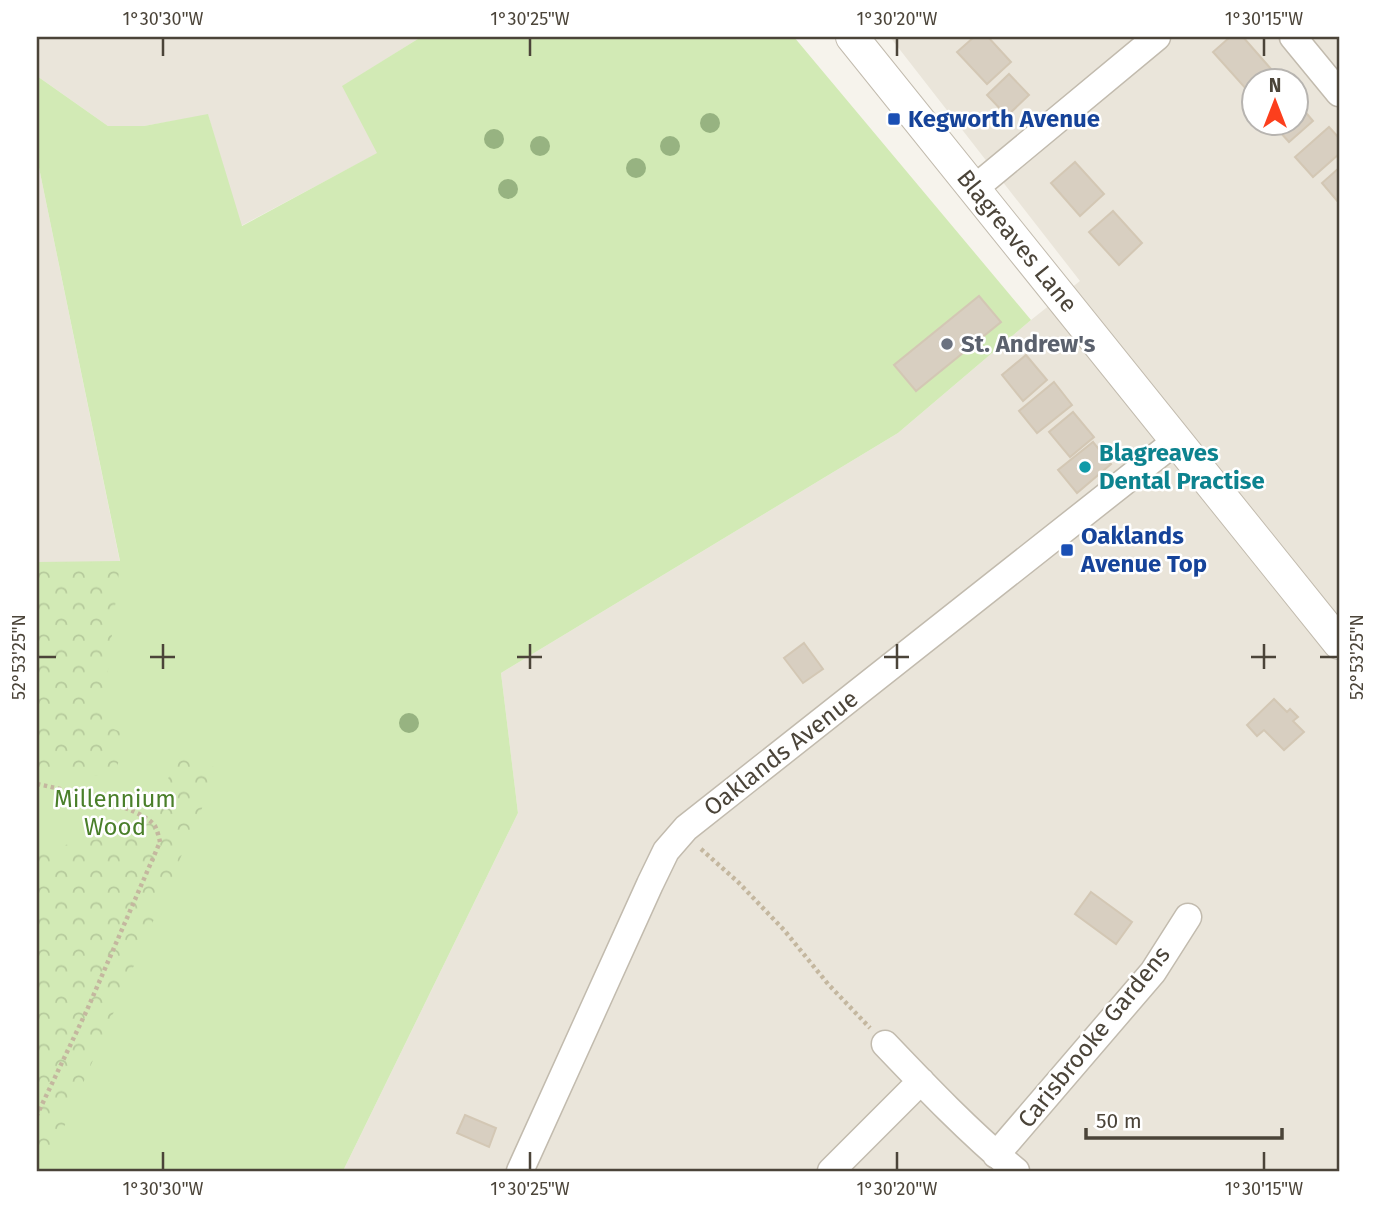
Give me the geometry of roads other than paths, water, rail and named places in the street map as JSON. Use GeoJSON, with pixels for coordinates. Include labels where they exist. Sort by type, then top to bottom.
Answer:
{"type":"FeatureCollection","features":[{"type":"Feature","properties":{"kind":"street","name":"Blagreaves Lane"},"geometry":{"type":"LineString","coordinates":[[852,37],[1339,643]]}},
{"type":"Feature","properties":{"kind":"street"},"geometry":{"type":"LineString","coordinates":[[975,188],[1157,37]]}},
{"type":"Feature","properties":{"kind":"street"},"geometry":{"type":"LineString","coordinates":[[1293,37],[1339,93]]}},
{"type":"Feature","properties":{"kind":"street","name":"Oaklands Avenue"},"geometry":{"type":"LineString","coordinates":[[520,1171],[650,884],[666,851],[682,833],[1176,441]]}},
{"type":"Feature","properties":{"kind":"street","name":"Carisbrooke Gardens"},"geometry":{"type":"LineString","coordinates":[[1006,1163],[1153,972],[1188,916]]}},
{"type":"Feature","properties":{"kind":"street"},"geometry":{"type":"LineString","coordinates":[[885,1044],[1006,1163]]}},
{"type":"Feature","properties":{"kind":"street"},"geometry":{"type":"LineString","coordinates":[[831,1171],[920,1081]]}},
{"type":"Feature","properties":{"kind":"place","name":"Kegworth Avenue"},"geometry":{"type":"Point","coordinates":[894,119]}},
{"type":"Feature","properties":{"kind":"place","name":"St. Andrew's"},"geometry":{"type":"Point","coordinates":[947,344]}},
{"type":"Feature","properties":{"kind":"place","name":"Blagreaves Dental Practise"},"geometry":{"type":"Point","coordinates":[1085,467]}},
{"type":"Feature","properties":{"kind":"place","name":"Oaklands Avenue Top"},"geometry":{"type":"Point","coordinates":[1067,550]}},
{"type":"Feature","properties":{"kind":"park label","name":"Millennium Wood"},"geometry":{"type":"Point","coordinates":[115,813]}}]}
